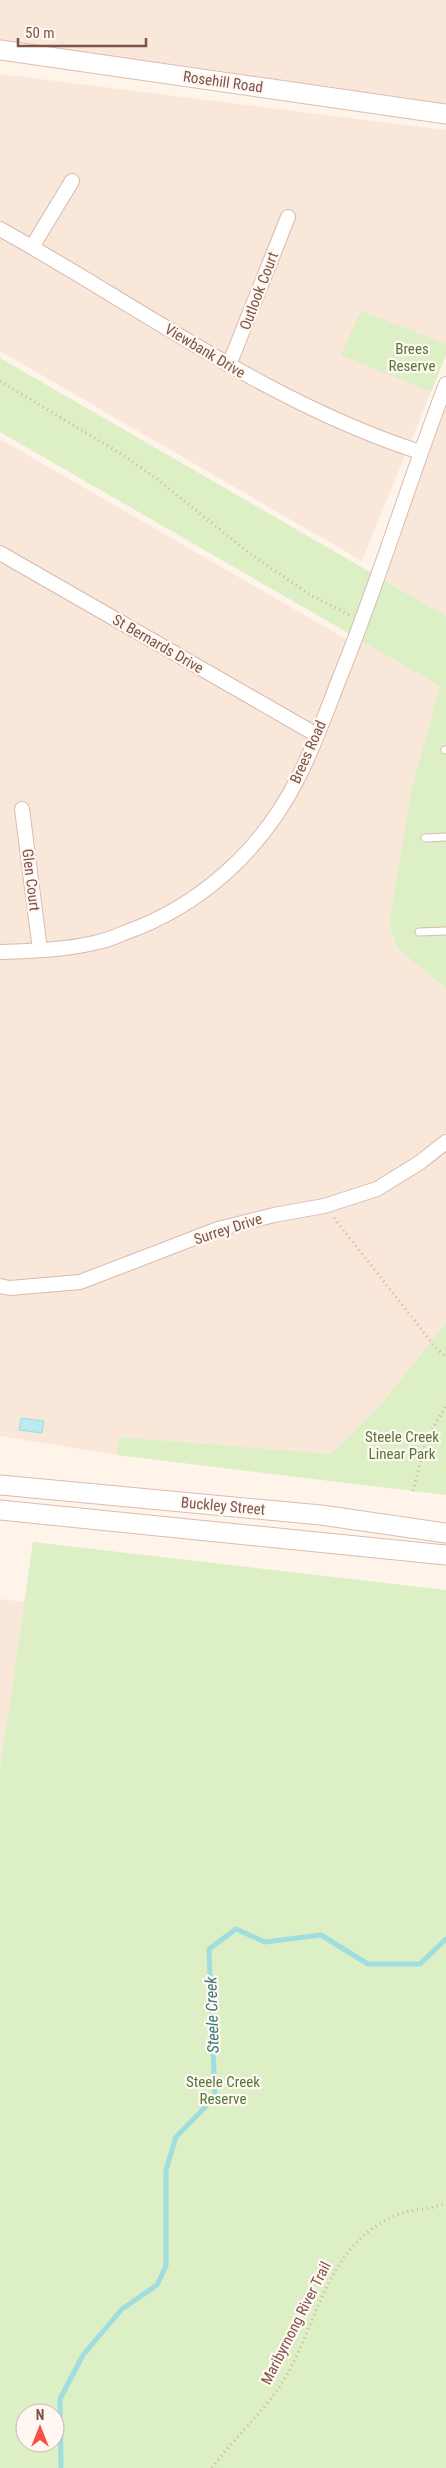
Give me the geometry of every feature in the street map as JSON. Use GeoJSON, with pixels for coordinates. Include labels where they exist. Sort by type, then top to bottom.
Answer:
{"type":"FeatureCollection","features":[{"type":"Feature","properties":{"kind":"main road","name":"Rosehill Road"},"geometry":{"type":"LineString","coordinates":[[0,50],[446,114]]}},
{"type":"Feature","properties":{"kind":"main road","name":"Buckley Street"},"geometry":{"type":"LineString","coordinates":[[0,1485],[321,1515],[446,1532]]}},
{"type":"Feature","properties":{"kind":"main road","name":"Buckley Street"},"geometry":{"type":"LineString","coordinates":[[0,1510],[446,1555]]}},
{"type":"Feature","properties":{"kind":"street"},"geometry":{"type":"LineString","coordinates":[[32,247],[72,181]]}},
{"type":"Feature","properties":{"kind":"street","name":"Outlook Court"},"geometry":{"type":"LineString","coordinates":[[229,365],[288,216]]}},
{"type":"Feature","properties":{"kind":"street","name":"Viewbank Drive"},"geometry":{"type":"LineString","coordinates":[[0,230],[32,247],[229,365],[329,417],[376,438],[420,452]]}},
{"type":"Feature","properties":{"kind":"street","name":"Brees Road"},"geometry":{"type":"LineString","coordinates":[[0,952],[40,950],[95,943],[138,928],[178,909],[215,883],[248,852],[277,813],[299,777],[317,735],[363,621],[420,452],[446,384]]}},
{"type":"Feature","properties":{"kind":"street","name":"St Bernards Drive"},"geometry":{"type":"LineString","coordinates":[[0,553],[317,735]]}},
{"type":"Feature","properties":{"kind":"street","name":"Glen Court"},"geometry":{"type":"LineString","coordinates":[[22,809],[40,950]]}},
{"type":"Feature","properties":{"kind":"street","name":"Surrey Drive"},"geometry":{"type":"LineString","coordinates":[[0,1286],[19,1287],[80,1282],[218,1229],[274,1215],[324,1206],[377,1189],[419,1163],[446,1142]]}},
{"type":"Feature","properties":{"kind":"lane"},"geometry":{"type":"LineString","coordinates":[[425,838],[446,837]]}},
{"type":"Feature","properties":{"kind":"lane"},"geometry":{"type":"LineString","coordinates":[[419,932],[446,931]]}},
{"type":"Feature","properties":{"kind":"path"},"geometry":{"type":"LineString","coordinates":[[0,381],[141,468],[249,553],[312,596],[363,621]]}},
{"type":"Feature","properties":{"kind":"path"},"geometry":{"type":"LineString","coordinates":[[324,1206],[436,1348],[446,1357]]}},
{"type":"Feature","properties":{"kind":"path"},"geometry":{"type":"LineString","coordinates":[[413,1491],[426,1440],[446,1406]]}},
{"type":"Feature","properties":{"kind":"path","name":"Maribyrnong River Trail"},"geometry":{"type":"LineString","coordinates":[[212,2468],[274,2394],[288,2373],[326,2284],[350,2249],[381,2222],[396,2215],[446,2203]]}},
{"type":"Feature","properties":{"kind":"shaded area"},"geometry":{"type":"Polygon","coordinates":[[[0,0],[446,0],[446,105],[0,44],[0,0]]]}},
{"type":"Feature","properties":{"kind":"shaded area"},"geometry":{"type":"Polygon","coordinates":[[[0,74],[446,130],[446,355],[362,561],[0,351],[0,74]]]}},
{"type":"Feature","properties":{"kind":"shaded area"},"geometry":{"type":"Polygon","coordinates":[[[446,403],[446,616],[385,580],[446,403]]]}},
{"type":"Feature","properties":{"kind":"shaded area"},"geometry":{"type":"Polygon","coordinates":[[[0,439],[346,639],[366,643],[440,686],[411,791],[389,923],[398,949],[446,988],[446,1323],[382,1403],[331,1454],[120,1437],[117,1455],[0,1436],[0,439]]]}},
{"type":"Feature","properties":{"kind":"shaded area"},"geometry":{"type":"Polygon","coordinates":[[[0,1599],[24,1602],[0,1769],[0,1599]]]}},
{"type":"Feature","properties":{"kind":"green space","name":"Brees Reserve"},"geometry":{"type":"Polygon","coordinates":[[[361,311],[446,344],[446,355],[431,392],[341,355],[361,311]]]}},
{"type":"Feature","properties":{"kind":"green space"},"geometry":{"type":"Polygon","coordinates":[[[0,358],[446,616],[446,988],[398,949],[389,924],[411,791],[440,686],[0,432],[0,358]]]}},
{"type":"Feature","properties":{"kind":"green space","name":"Steele Creek Linear Park"},"geometry":{"type":"Polygon","coordinates":[[[446,1323],[446,1495],[117,1455],[120,1437],[331,1454],[382,1403],[446,1323]]]}},
{"type":"Feature","properties":{"kind":"green space","name":"Steele Creek Reserve"},"geometry":{"type":"Polygon","coordinates":[[[33,1542],[446,1590],[446,2468],[0,2468],[0,1769],[33,1542]]]}},
{"type":"Feature","properties":{"kind":"water"},"geometry":{"type":"Polygon","coordinates":[[[21,1418],[44,1421],[42,1433],[19,1430],[21,1418]]]}},
{"type":"Feature","properties":{"kind":"waterway","name":"Steele Creek"},"geometry":{"type":"LineString","coordinates":[[61,2468],[60,2399],[83,2355],[122,2309],[157,2285],[166,2266],[166,2170],[176,2137],[215,2097],[209,1949],[236,1929],[265,1942],[321,1935],[368,1964],[420,1964],[446,1939]]}}]}
